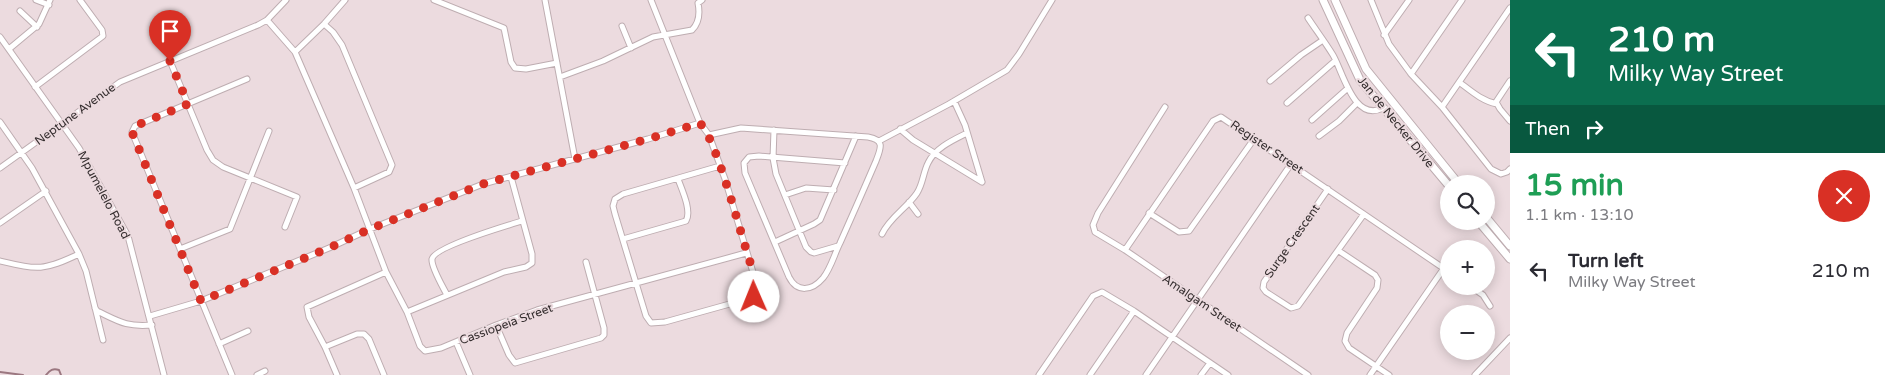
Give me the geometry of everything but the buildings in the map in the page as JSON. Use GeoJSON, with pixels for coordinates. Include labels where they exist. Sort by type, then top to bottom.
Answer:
{"type":"FeatureCollection","features":[{"type":"Feature","properties":{"kind":"main road","name":"Jan de Necker Drive"},"geometry":{"type":"LineString","coordinates":[[1322,0],[1360,80],[1440,175]]}},
{"type":"Feature","properties":{"kind":"main road","name":"Jan de Necker Drive"},"geometry":{"type":"LineString","coordinates":[[1335,0],[1366,69],[1452,175]]}},
{"type":"Feature","properties":{"kind":"main road"},"geometry":{"type":"LineString","coordinates":[[1495,228],[1510,246]]}},
{"type":"Feature","properties":{"kind":"main road"},"geometry":{"type":"LineString","coordinates":[[1486,230],[1510,259]]}},
{"type":"Feature","properties":{"kind":"street"},"geometry":{"type":"LineString","coordinates":[[9,49],[36,27],[49,2],[36,0]]}},
{"type":"Feature","properties":{"kind":"street"},"geometry":{"type":"LineString","coordinates":[[35,87],[103,36],[102,30],[80,0]]}},
{"type":"Feature","properties":{"kind":"street","name":"Neptune Avenue"},"geometry":{"type":"LineString","coordinates":[[0,168],[114,85],[267,20],[286,0]]}},
{"type":"Feature","properties":{"kind":"street"},"geometry":{"type":"LineString","coordinates":[[295,52],[324,24],[344,0]]}},
{"type":"Feature","properties":{"kind":"street"},"geometry":{"type":"LineString","coordinates":[[434,0],[504,28],[511,62],[516,68],[526,69],[557,63]]}},
{"type":"Feature","properties":{"kind":"street"},"geometry":{"type":"LineString","coordinates":[[545,0],[575,159]]}},
{"type":"Feature","properties":{"kind":"street"},"geometry":{"type":"LineString","coordinates":[[651,0],[700,123],[709,135],[720,166],[746,253],[758,286],[758,292],[754,297],[653,324],[647,319],[623,239],[614,206],[617,197],[720,166]]}},
{"type":"Feature","properties":{"kind":"street"},"geometry":{"type":"LineString","coordinates":[[560,76],[578,71],[653,37],[666,36],[694,29],[698,19],[698,3],[702,0]]}},
{"type":"Feature","properties":{"kind":"street"},"geometry":{"type":"LineString","coordinates":[[879,141],[1007,70],[1052,0]]}},
{"type":"Feature","properties":{"kind":"street"},"geometry":{"type":"LineString","coordinates":[[1371,0],[1384,35],[1411,74],[1442,107],[1491,169],[1500,174],[1510,169]]}},
{"type":"Feature","properties":{"kind":"street"},"geometry":{"type":"LineString","coordinates":[[1384,35],[1409,0]]}},
{"type":"Feature","properties":{"kind":"street"},"geometry":{"type":"LineString","coordinates":[[1411,74],[1462,0]]}},
{"type":"Feature","properties":{"kind":"street"},"geometry":{"type":"LineString","coordinates":[[1442,107],[1510,8]]}},
{"type":"Feature","properties":{"kind":"street"},"geometry":{"type":"LineString","coordinates":[[20,11],[36,27]]}},
{"type":"Feature","properties":{"kind":"street"},"geometry":{"type":"LineString","coordinates":[[1308,18],[1336,61],[1357,103],[1365,110],[1374,111],[1383,108]]}},
{"type":"Feature","properties":{"kind":"street","name":"Cassiopeia Street"},"geometry":{"type":"LineString","coordinates":[[267,20],[295,52],[354,188],[386,272],[420,346],[425,352],[433,351],[496,324],[537,310],[746,253]]}},
{"type":"Feature","properties":{"kind":"street"},"geometry":{"type":"LineString","coordinates":[[324,24],[339,39],[392,165],[389,172],[354,188]]}},
{"type":"Feature","properties":{"kind":"street"},"geometry":{"type":"LineString","coordinates":[[622,26],[631,48]]}},
{"type":"Feature","properties":{"kind":"street","name":"Mpumelelo Road"},"geometry":{"type":"LineString","coordinates":[[0,37],[79,148],[128,236],[164,375]]}},
{"type":"Feature","properties":{"kind":"street"},"geometry":{"type":"LineString","coordinates":[[1270,81],[1301,55],[1323,40]]}},
{"type":"Feature","properties":{"kind":"street"},"geometry":{"type":"LineString","coordinates":[[170,61],[211,158],[218,165],[297,197],[285,227]]}},
{"type":"Feature","properties":{"kind":"street"},"geometry":{"type":"LineString","coordinates":[[1287,103],[1336,61]]}},
{"type":"Feature","properties":{"kind":"street"},"geometry":{"type":"LineString","coordinates":[[232,375],[132,132],[135,126],[247,79]]}},
{"type":"Feature","properties":{"kind":"street"},"geometry":{"type":"LineString","coordinates":[[1496,104],[1510,81]]}},
{"type":"Feature","properties":{"kind":"street"},"geometry":{"type":"LineString","coordinates":[[1460,82],[1477,96],[1496,104],[1510,121]]}},
{"type":"Feature","properties":{"kind":"street"},"geometry":{"type":"LineString","coordinates":[[1312,120],[1348,88]]}},
{"type":"Feature","properties":{"kind":"street"},"geometry":{"type":"LineString","coordinates":[[900,129],[982,182],[967,133],[954,101]]}},
{"type":"Feature","properties":{"kind":"street"},"geometry":{"type":"LineString","coordinates":[[1319,136],[1339,121],[1357,103]]}},
{"type":"Feature","properties":{"kind":"street","name":"Amalgam Street"},"geometry":{"type":"LineString","coordinates":[[1165,107],[1098,213],[1093,225],[1095,232],[1198,299],[1308,375]]}},
{"type":"Feature","properties":{"kind":"street","name":"Register Street"},"geometry":{"type":"LineString","coordinates":[[1125,250],[1216,118],[1225,118],[1440,266]]}},
{"type":"Feature","properties":{"kind":"street"},"geometry":{"type":"LineString","coordinates":[[0,122],[22,152],[46,191],[79,254],[86,270],[103,340]]}},
{"type":"Feature","properties":{"kind":"street"},"geometry":{"type":"LineString","coordinates":[[150,316],[201,301],[370,229],[483,184],[700,123]]}},
{"type":"Feature","properties":{"kind":"street"},"geometry":{"type":"LineString","coordinates":[[709,135],[741,128],[856,136],[873,138],[879,141],[881,147],[876,161],[829,269],[816,284],[803,289],[798,288],[792,283],[745,173],[744,165],[749,157],[759,156],[845,163]]}},
{"type":"Feature","properties":{"kind":"street"},"geometry":{"type":"LineString","coordinates":[[774,130],[773,158],[776,174],[806,247],[811,252],[818,252],[838,246]]}},
{"type":"Feature","properties":{"kind":"street"},"geometry":{"type":"LineString","coordinates":[[180,249],[230,229],[269,131]]}},
{"type":"Feature","properties":{"kind":"street"},"geometry":{"type":"LineString","coordinates":[[882,234],[920,188],[927,164],[935,153],[951,141],[967,133]]}},
{"type":"Feature","properties":{"kind":"street"},"geometry":{"type":"LineString","coordinates":[[775,242],[820,220],[856,136]]}},
{"type":"Feature","properties":{"kind":"street"},"geometry":{"type":"LineString","coordinates":[[1149,213],[1179,232],[1189,231],[1254,138]]}},
{"type":"Feature","properties":{"kind":"street"},"geometry":{"type":"LineString","coordinates":[[1146,375],[1290,164]]}},
{"type":"Feature","properties":{"kind":"street"},"geometry":{"type":"LineString","coordinates":[[406,312],[504,272],[531,264],[532,254],[511,177]]}},
{"type":"Feature","properties":{"kind":"street"},"geometry":{"type":"LineString","coordinates":[[623,239],[686,221],[688,218],[687,211],[678,179]]}},
{"type":"Feature","properties":{"kind":"street"},"geometry":{"type":"LineString","coordinates":[[785,195],[806,188],[834,190]]}},
{"type":"Feature","properties":{"kind":"street","name":"Surge Crescent"},"geometry":{"type":"LineString","coordinates":[[1328,189],[1266,278],[1263,286],[1264,290],[1289,307],[1297,307],[1364,214]]}},
{"type":"Feature","properties":{"kind":"street"},"geometry":{"type":"LineString","coordinates":[[0,223],[46,191]]}},
{"type":"Feature","properties":{"kind":"street"},"geometry":{"type":"LineString","coordinates":[[909,202],[918,214]]}},
{"type":"Feature","properties":{"kind":"street"},"geometry":{"type":"LineString","coordinates":[[447,295],[433,261],[435,254],[479,235],[522,221]]}},
{"type":"Feature","properties":{"kind":"street"},"geometry":{"type":"LineString","coordinates":[[1339,251],[1375,275],[1378,280],[1377,288],[1344,340],[1349,348],[1389,375]]}},
{"type":"Feature","properties":{"kind":"street"},"geometry":{"type":"LineString","coordinates":[[0,261],[41,268],[56,265],[79,254]]}},
{"type":"Feature","properties":{"kind":"street"},"geometry":{"type":"LineString","coordinates":[[496,324],[510,358],[515,363],[601,338],[605,332],[586,262]]}},
{"type":"Feature","properties":{"kind":"street"},"geometry":{"type":"LineString","coordinates":[[337,375],[309,317],[308,306],[386,272]]}},
{"type":"Feature","properties":{"kind":"street"},"geometry":{"type":"LineString","coordinates":[[1370,375],[1440,278]]}},
{"type":"Feature","properties":{"kind":"street"},"geometry":{"type":"LineString","coordinates":[[1039,375],[1095,294],[1105,292],[1228,375]]}},
{"type":"Feature","properties":{"kind":"street"},"geometry":{"type":"LineString","coordinates":[[95,308],[97,311],[124,324],[133,326],[152,325]]}},
{"type":"Feature","properties":{"kind":"street"},"geometry":{"type":"LineString","coordinates":[[1090,375],[1134,311]]}},
{"type":"Feature","properties":{"kind":"street"},"geometry":{"type":"LineString","coordinates":[[219,344],[248,331]]}},
{"type":"Feature","properties":{"kind":"street"},"geometry":{"type":"LineString","coordinates":[[325,347],[357,334],[364,334],[369,339],[384,375]]}},
{"type":"Feature","properties":{"kind":"street"},"geometry":{"type":"LineString","coordinates":[[1475,375],[1510,338]]}},
{"type":"Feature","properties":{"kind":"street"},"geometry":{"type":"LineString","coordinates":[[456,342],[470,375]]}},
{"type":"Feature","properties":{"kind":"street"},"geometry":{"type":"LineString","coordinates":[[1201,375],[1210,363]]}},
{"type":"Feature","properties":{"kind":"street"},"geometry":{"type":"LineString","coordinates":[[256,375],[265,371]]}},
{"type":"Feature","properties":{"kind":"waterway"},"geometry":{"type":"LineString","coordinates":[[46,375],[55,369],[59,370],[61,375]]}},
{"type":"Feature","properties":{"kind":"waterway"},"geometry":{"type":"LineString","coordinates":[[0,372],[23,375]]}},
{"type":"Feature","properties":{"kind":"route"},"geometry":{"type":"LineString","coordinates":[[170,61],[188,104],[135,126],[132,129],[132,134],[201,301],[370,229],[483,184],[700,123],[709,135],[725,179],[746,253],[758,286],[758,292],[754,297]]}}]}
